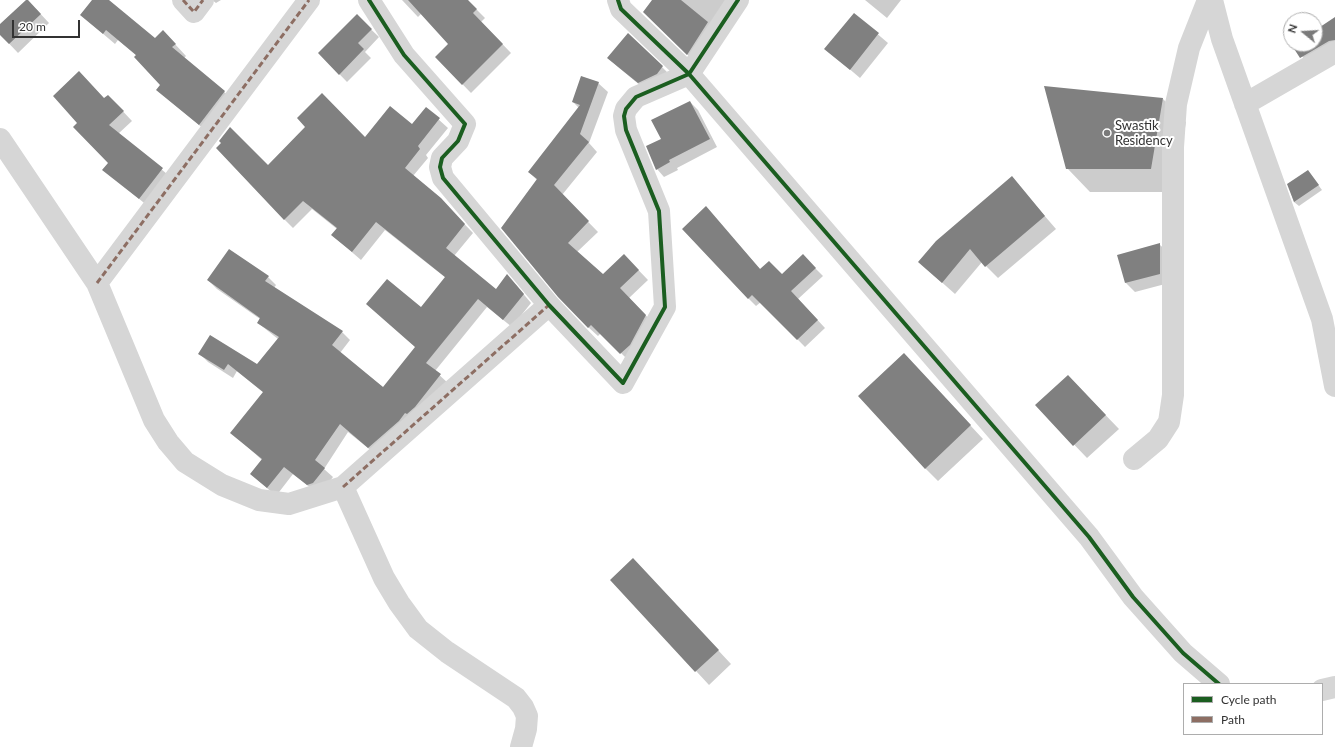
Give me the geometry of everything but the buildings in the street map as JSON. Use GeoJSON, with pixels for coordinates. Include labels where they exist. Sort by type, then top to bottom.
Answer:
{"type":"FeatureCollection","features":[{"type":"Feature","properties":{"kind":"street"},"geometry":{"type":"LineString","coordinates":[[183,0],[194,12],[203,0]]}},
{"type":"Feature","properties":{"kind":"street"},"geometry":{"type":"LineString","coordinates":[[97,283],[309,0]]}},
{"type":"Feature","properties":{"kind":"street"},"geometry":{"type":"LineString","coordinates":[[369,0],[404,55],[465,124],[458,141],[442,158],[440,167],[443,178],[549,304],[623,383],[665,306],[660,211],[626,130],[624,116],[626,109],[636,97],[689,74],[738,0]]}},
{"type":"Feature","properties":{"kind":"street"},"geometry":{"type":"LineString","coordinates":[[618,0],[620,9],[689,74],[1089,537],[1133,597],[1183,652],[1218,683]]}},
{"type":"Feature","properties":{"kind":"street"},"geometry":{"type":"LineString","coordinates":[[1134,459],[1158,439],[1169,422],[1174,387],[1173,147],[1176,104],[1189,48],[1208,0]]}},
{"type":"Feature","properties":{"kind":"street"},"geometry":{"type":"LineString","coordinates":[[1212,0],[1222,39],[1322,319],[1335,386]]}},
{"type":"Feature","properties":{"kind":"street"},"geometry":{"type":"LineString","coordinates":[[1245,104],[1335,52]]}},
{"type":"Feature","properties":{"kind":"street"},"geometry":{"type":"LineString","coordinates":[[0,139],[97,283],[154,420],[168,442],[185,462],[222,484],[259,500],[290,504],[343,487],[549,304]]}},
{"type":"Feature","properties":{"kind":"street"},"geometry":{"type":"LineString","coordinates":[[343,487],[384,578],[398,603],[418,629],[447,652],[516,698],[523,707],[527,716],[526,729],[521,747]]}},
{"type":"Feature","properties":{"kind":"street"},"geometry":{"type":"LineString","coordinates":[[1323,690],[1335,687]]}},
{"type":"Feature","properties":{"kind":"marked path"},"geometry":{"type":"LineString","coordinates":[[183,0],[194,12],[203,0]]}},
{"type":"Feature","properties":{"kind":"marked path"},"geometry":{"type":"LineString","coordinates":[[97,283],[309,0]]}},
{"type":"Feature","properties":{"kind":"marked path"},"geometry":{"type":"LineString","coordinates":[[343,487],[549,305]]}},
{"type":"Feature","properties":{"kind":"cycle path"},"geometry":{"type":"LineString","coordinates":[[369,0],[404,55],[465,124],[458,141],[442,158],[440,167],[443,178],[549,305],[623,383],[665,307],[659,211],[626,130],[624,116],[626,109],[636,97],[689,74],[738,0]]}},
{"type":"Feature","properties":{"kind":"cycle path"},"geometry":{"type":"LineString","coordinates":[[618,0],[621,9],[689,74],[1089,537],[1133,597],[1183,653],[1218,683]]}},
{"type":"Feature","properties":{"kind":"place","name":"Swastik Residency"},"geometry":{"type":"Point","coordinates":[1107,133]}}]}
